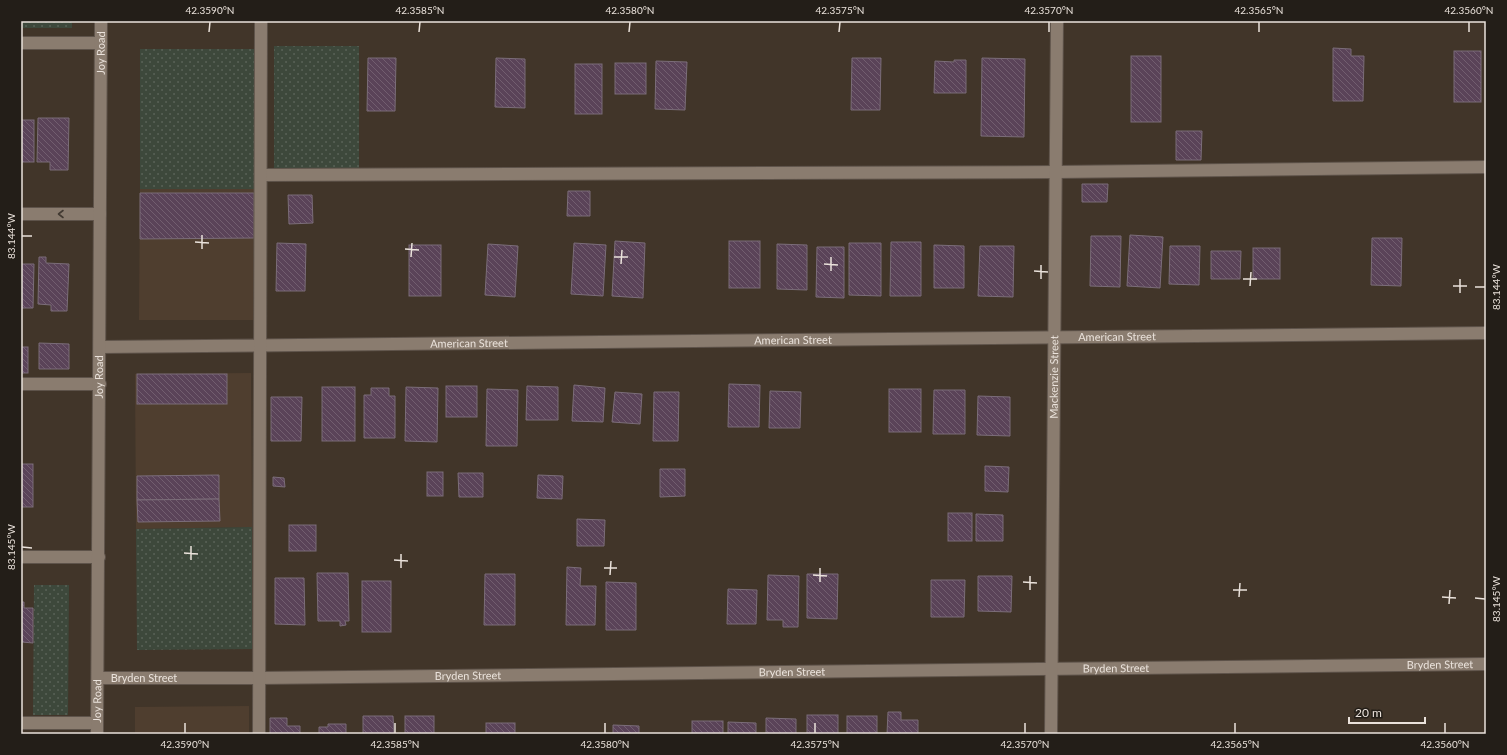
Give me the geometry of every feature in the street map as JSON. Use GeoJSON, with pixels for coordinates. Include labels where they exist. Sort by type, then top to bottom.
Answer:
{"type":"FeatureCollection","features":[{"type":"Feature","properties":{"kind":"street","name":"Joy Road"},"geometry":{"type":"LineString","coordinates":[[97,729],[101,21]]}},
{"type":"Feature","properties":{"kind":"street"},"geometry":{"type":"LineString","coordinates":[[259,734],[262,21]]}},
{"type":"Feature","properties":{"kind":"street","name":"Mackenzie Street"},"geometry":{"type":"LineString","coordinates":[[1052,734],[1057,21]]}},
{"type":"Feature","properties":{"kind":"street"},"geometry":{"type":"LineString","coordinates":[[21,43],[101,43]]}},
{"type":"Feature","properties":{"kind":"street"},"geometry":{"type":"LineString","coordinates":[[261,175],[1056,172],[1486,168]]}},
{"type":"Feature","properties":{"kind":"street"},"geometry":{"type":"LineString","coordinates":[[21,214],[100,214]]}},
{"type":"Feature","properties":{"kind":"street","name":"American Street"},"geometry":{"type":"LineString","coordinates":[[100,347],[1486,333]]}},
{"type":"Feature","properties":{"kind":"street"},"geometry":{"type":"LineString","coordinates":[[21,384],[100,384]]}},
{"type":"Feature","properties":{"kind":"street"},"geometry":{"type":"LineString","coordinates":[[21,557],[99,557]]}},
{"type":"Feature","properties":{"kind":"street","name":"Bryden Street"},"geometry":{"type":"LineString","coordinates":[[98,678],[259,678],[1486,664]]}},
{"type":"Feature","properties":{"kind":"street"},"geometry":{"type":"LineString","coordinates":[[21,723],[97,729]]}},
{"type":"Feature","properties":{"kind":"shaded area"},"geometry":{"type":"Polygon","coordinates":[[[140,189],[254,189],[255,320],[139,320],[140,189]]]}},
{"type":"Feature","properties":{"kind":"shaded area"},"geometry":{"type":"Polygon","coordinates":[[[251,373],[252,527],[136,529],[135,374],[251,373]]]}},
{"type":"Feature","properties":{"kind":"shaded area"},"geometry":{"type":"Polygon","coordinates":[[[249,706],[249,734],[135,734],[135,707],[249,706]]]}},
{"type":"Feature","properties":{"kind":"green space"},"geometry":{"type":"Polygon","coordinates":[[[21,21],[72,21],[72,28],[21,28],[21,21]]]}},
{"type":"Feature","properties":{"kind":"green space"},"geometry":{"type":"Polygon","coordinates":[[[274,46],[359,46],[359,170],[274,169],[274,46]]]}},
{"type":"Feature","properties":{"kind":"green space"},"geometry":{"type":"Polygon","coordinates":[[[140,49],[254,49],[254,189],[140,189],[140,49]]]}},
{"type":"Feature","properties":{"kind":"green space"},"geometry":{"type":"Polygon","coordinates":[[[252,527],[252,649],[137,650],[136,529],[252,527]]]}},
{"type":"Feature","properties":{"kind":"green space"},"geometry":{"type":"Polygon","coordinates":[[[34,585],[69,585],[68,715],[33,715],[34,585]]]}},
{"type":"Feature","properties":{"kind":"building"},"geometry":{"type":"Polygon","coordinates":[[[1333,48],[1351,49],[1351,56],[1364,56],[1363,101],[1333,101],[1333,48]]]}},
{"type":"Feature","properties":{"kind":"building"},"geometry":{"type":"Polygon","coordinates":[[[1454,51],[1481,51],[1481,102],[1454,102],[1454,51]]]}},
{"type":"Feature","properties":{"kind":"building"},"geometry":{"type":"Polygon","coordinates":[[[1131,56],[1161,56],[1161,122],[1131,122],[1131,56]]]}},
{"type":"Feature","properties":{"kind":"building"},"geometry":{"type":"Polygon","coordinates":[[[368,58],[396,58],[395,111],[367,111],[368,58]]]}},
{"type":"Feature","properties":{"kind":"building"},"geometry":{"type":"Polygon","coordinates":[[[496,58],[525,59],[525,108],[495,107],[496,58]]]}},
{"type":"Feature","properties":{"kind":"building"},"geometry":{"type":"Polygon","coordinates":[[[852,58],[881,58],[880,110],[851,110],[852,58]]]}},
{"type":"Feature","properties":{"kind":"building"},"geometry":{"type":"Polygon","coordinates":[[[982,58],[1025,59],[1024,137],[981,136],[982,58]]]}},
{"type":"Feature","properties":{"kind":"building"},"geometry":{"type":"Polygon","coordinates":[[[954,60],[966,60],[966,93],[934,93],[935,61],[954,62],[954,60]]]}},
{"type":"Feature","properties":{"kind":"building"},"geometry":{"type":"Polygon","coordinates":[[[656,61],[687,62],[685,110],[655,109],[656,61]]]}},
{"type":"Feature","properties":{"kind":"building"},"geometry":{"type":"Polygon","coordinates":[[[615,63],[646,63],[646,94],[615,94],[615,63]]]}},
{"type":"Feature","properties":{"kind":"building"},"geometry":{"type":"Polygon","coordinates":[[[575,64],[602,64],[602,114],[575,114],[575,64]]]}},
{"type":"Feature","properties":{"kind":"building"},"geometry":{"type":"Polygon","coordinates":[[[38,118],[69,118],[68,170],[50,170],[50,162],[37,162],[38,118]]]}},
{"type":"Feature","properties":{"kind":"building"},"geometry":{"type":"Polygon","coordinates":[[[21,120],[34,120],[34,162],[21,162],[21,120]]]}},
{"type":"Feature","properties":{"kind":"building"},"geometry":{"type":"Polygon","coordinates":[[[1176,131],[1202,131],[1201,160],[1176,160],[1176,131]]]}},
{"type":"Feature","properties":{"kind":"building"},"geometry":{"type":"Polygon","coordinates":[[[1082,184],[1108,184],[1107,202],[1082,202],[1082,184]]]}},
{"type":"Feature","properties":{"kind":"building"},"geometry":{"type":"Polygon","coordinates":[[[568,191],[590,191],[590,216],[567,216],[568,191]]]}},
{"type":"Feature","properties":{"kind":"building"},"geometry":{"type":"Polygon","coordinates":[[[140,193],[254,193],[254,238],[140,239],[140,193]]]}},
{"type":"Feature","properties":{"kind":"building"},"geometry":{"type":"Polygon","coordinates":[[[288,195],[312,195],[313,223],[289,224],[288,195]]]}},
{"type":"Feature","properties":{"kind":"building"},"geometry":{"type":"Polygon","coordinates":[[[1130,235],[1163,237],[1160,288],[1127,286],[1130,235]]]}},
{"type":"Feature","properties":{"kind":"building"},"geometry":{"type":"Polygon","coordinates":[[[1091,236],[1121,236],[1120,287],[1090,286],[1091,236]]]}},
{"type":"Feature","properties":{"kind":"building"},"geometry":{"type":"Polygon","coordinates":[[[1372,238],[1402,238],[1401,286],[1371,285],[1372,238]]]}},
{"type":"Feature","properties":{"kind":"building"},"geometry":{"type":"Polygon","coordinates":[[[615,241],[645,243],[643,298],[612,296],[615,241]]]}},
{"type":"Feature","properties":{"kind":"building"},"geometry":{"type":"Polygon","coordinates":[[[729,241],[760,241],[760,288],[729,288],[729,241]]]}},
{"type":"Feature","properties":{"kind":"building"},"geometry":{"type":"Polygon","coordinates":[[[891,242],[921,242],[921,296],[890,296],[891,242]]]}},
{"type":"Feature","properties":{"kind":"building"},"geometry":{"type":"Polygon","coordinates":[[[277,243],[306,244],[305,291],[276,291],[277,243]]]}},
{"type":"Feature","properties":{"kind":"building"},"geometry":{"type":"Polygon","coordinates":[[[574,243],[606,245],[603,296],[571,294],[574,243]]]}},
{"type":"Feature","properties":{"kind":"building"},"geometry":{"type":"Polygon","coordinates":[[[849,243],[881,243],[881,296],[849,295],[849,243]]]}},
{"type":"Feature","properties":{"kind":"building"},"geometry":{"type":"Polygon","coordinates":[[[488,244],[518,246],[515,297],[485,295],[488,244]]]}},
{"type":"Feature","properties":{"kind":"building"},"geometry":{"type":"Polygon","coordinates":[[[777,244],[807,245],[807,290],[777,289],[777,244]]]}},
{"type":"Feature","properties":{"kind":"building"},"geometry":{"type":"Polygon","coordinates":[[[409,245],[441,245],[441,296],[409,296],[409,245]]]}},
{"type":"Feature","properties":{"kind":"building"},"geometry":{"type":"Polygon","coordinates":[[[934,245],[964,246],[964,288],[934,288],[934,245]]]}},
{"type":"Feature","properties":{"kind":"building"},"geometry":{"type":"Polygon","coordinates":[[[980,246],[1014,246],[1013,297],[978,296],[980,246]]]}},
{"type":"Feature","properties":{"kind":"building"},"geometry":{"type":"Polygon","coordinates":[[[1170,246],[1200,246],[1199,285],[1169,284],[1170,246]]]}},
{"type":"Feature","properties":{"kind":"building"},"geometry":{"type":"Polygon","coordinates":[[[817,247],[844,247],[844,298],[816,297],[817,247]]]}},
{"type":"Feature","properties":{"kind":"building"},"geometry":{"type":"Polygon","coordinates":[[[1253,248],[1280,248],[1280,279],[1253,279],[1253,248]]]}},
{"type":"Feature","properties":{"kind":"building"},"geometry":{"type":"Polygon","coordinates":[[[1211,251],[1241,251],[1240,279],[1211,279],[1211,251]]]}},
{"type":"Feature","properties":{"kind":"building"},"geometry":{"type":"Polygon","coordinates":[[[39,257],[46,257],[46,263],[69,264],[67,311],[51,311],[51,305],[38,304],[39,257]]]}},
{"type":"Feature","properties":{"kind":"building"},"geometry":{"type":"Polygon","coordinates":[[[21,264],[34,264],[33,308],[21,308],[21,264]]]}},
{"type":"Feature","properties":{"kind":"building"},"geometry":{"type":"Polygon","coordinates":[[[39,343],[69,344],[69,369],[39,369],[39,343]]]}},
{"type":"Feature","properties":{"kind":"building"},"geometry":{"type":"Polygon","coordinates":[[[21,347],[28,347],[28,373],[21,373],[21,347]]]}},
{"type":"Feature","properties":{"kind":"building"},"geometry":{"type":"Polygon","coordinates":[[[137,374],[227,374],[227,404],[137,404],[137,374]]]}},
{"type":"Feature","properties":{"kind":"building"},"geometry":{"type":"Polygon","coordinates":[[[729,384],[760,385],[759,427],[728,427],[729,384]]]}},
{"type":"Feature","properties":{"kind":"building"},"geometry":{"type":"Polygon","coordinates":[[[574,385],[605,388],[603,422],[572,421],[574,385]]]}},
{"type":"Feature","properties":{"kind":"building"},"geometry":{"type":"Polygon","coordinates":[[[446,386],[477,386],[477,417],[446,417],[446,386]]]}},
{"type":"Feature","properties":{"kind":"building"},"geometry":{"type":"Polygon","coordinates":[[[527,386],[558,387],[558,420],[526,420],[527,386]]]}},
{"type":"Feature","properties":{"kind":"building"},"geometry":{"type":"Polygon","coordinates":[[[322,387],[355,387],[355,441],[322,441],[322,387]]]}},
{"type":"Feature","properties":{"kind":"building"},"geometry":{"type":"Polygon","coordinates":[[[406,387],[438,388],[437,442],[405,441],[406,387]]]}},
{"type":"Feature","properties":{"kind":"building"},"geometry":{"type":"Polygon","coordinates":[[[371,388],[389,388],[389,396],[395,396],[395,438],[364,438],[364,395],[371,395],[371,388]]]}},
{"type":"Feature","properties":{"kind":"building"},"geometry":{"type":"Polygon","coordinates":[[[487,389],[518,390],[517,446],[486,446],[487,389]]]}},
{"type":"Feature","properties":{"kind":"building"},"geometry":{"type":"Polygon","coordinates":[[[889,389],[921,389],[921,432],[889,432],[889,389]]]}},
{"type":"Feature","properties":{"kind":"building"},"geometry":{"type":"Polygon","coordinates":[[[934,390],[965,390],[965,434],[933,434],[934,390]]]}},
{"type":"Feature","properties":{"kind":"building"},"geometry":{"type":"Polygon","coordinates":[[[770,391],[801,392],[800,428],[769,428],[770,391]]]}},
{"type":"Feature","properties":{"kind":"building"},"geometry":{"type":"Polygon","coordinates":[[[615,392],[642,394],[640,424],[612,422],[615,392]]]}},
{"type":"Feature","properties":{"kind":"building"},"geometry":{"type":"Polygon","coordinates":[[[654,392],[679,392],[678,441],[653,441],[654,392]]]}},
{"type":"Feature","properties":{"kind":"building"},"geometry":{"type":"Polygon","coordinates":[[[978,396],[1010,397],[1010,436],[977,435],[978,396]]]}},
{"type":"Feature","properties":{"kind":"building"},"geometry":{"type":"Polygon","coordinates":[[[271,397],[302,397],[301,441],[271,441],[271,397]]]}},
{"type":"Feature","properties":{"kind":"building"},"geometry":{"type":"Polygon","coordinates":[[[21,464],[33,464],[33,507],[21,507],[21,464]]]}},
{"type":"Feature","properties":{"kind":"building"},"geometry":{"type":"Polygon","coordinates":[[[985,466],[1009,467],[1008,492],[985,491],[985,466]]]}},
{"type":"Feature","properties":{"kind":"building"},"geometry":{"type":"Polygon","coordinates":[[[660,469],[685,469],[685,496],[660,497],[660,469]]]}},
{"type":"Feature","properties":{"kind":"building"},"geometry":{"type":"Polygon","coordinates":[[[427,472],[443,472],[443,496],[427,496],[427,472]]]}},
{"type":"Feature","properties":{"kind":"building"},"geometry":{"type":"Polygon","coordinates":[[[458,473],[483,473],[483,497],[459,497],[458,473]]]}},
{"type":"Feature","properties":{"kind":"building"},"geometry":{"type":"Polygon","coordinates":[[[219,475],[219,499],[137,500],[137,476],[219,475]]]}},
{"type":"Feature","properties":{"kind":"building"},"geometry":{"type":"Polygon","coordinates":[[[538,475],[563,476],[562,499],[537,498],[538,475]]]}},
{"type":"Feature","properties":{"kind":"building"},"geometry":{"type":"Polygon","coordinates":[[[273,477],[284,478],[285,487],[273,486],[273,477]]]}},
{"type":"Feature","properties":{"kind":"building"},"geometry":{"type":"Polygon","coordinates":[[[219,499],[220,521],[138,522],[137,500],[219,499]]]}},
{"type":"Feature","properties":{"kind":"building"},"geometry":{"type":"Polygon","coordinates":[[[948,513],[972,513],[972,541],[948,541],[948,513]]]}},
{"type":"Feature","properties":{"kind":"building"},"geometry":{"type":"Polygon","coordinates":[[[976,514],[1003,515],[1003,541],[976,541],[976,514]]]}},
{"type":"Feature","properties":{"kind":"building"},"geometry":{"type":"Polygon","coordinates":[[[577,519],[605,520],[604,546],[577,546],[577,519]]]}},
{"type":"Feature","properties":{"kind":"building"},"geometry":{"type":"Polygon","coordinates":[[[289,525],[316,525],[316,551],[289,551],[289,525]]]}},
{"type":"Feature","properties":{"kind":"building"},"geometry":{"type":"Polygon","coordinates":[[[567,567],[581,568],[580,586],[596,586],[595,625],[566,625],[567,567]]]}},
{"type":"Feature","properties":{"kind":"building"},"geometry":{"type":"Polygon","coordinates":[[[317,573],[348,573],[349,621],[345,621],[346,625],[340,626],[340,621],[318,621],[317,573]]]}},
{"type":"Feature","properties":{"kind":"building"},"geometry":{"type":"Polygon","coordinates":[[[485,574],[515,574],[515,625],[484,625],[485,574]]]}},
{"type":"Feature","properties":{"kind":"building"},"geometry":{"type":"Polygon","coordinates":[[[807,574],[838,574],[837,619],[807,618],[807,574]]]}},
{"type":"Feature","properties":{"kind":"building"},"geometry":{"type":"Polygon","coordinates":[[[768,575],[799,576],[798,627],[783,627],[783,620],[767,620],[768,575]]]}},
{"type":"Feature","properties":{"kind":"building"},"geometry":{"type":"Polygon","coordinates":[[[978,576],[1012,576],[1011,612],[978,611],[978,576]]]}},
{"type":"Feature","properties":{"kind":"building"},"geometry":{"type":"Polygon","coordinates":[[[275,578],[304,578],[305,625],[275,624],[275,578]]]}},
{"type":"Feature","properties":{"kind":"building"},"geometry":{"type":"Polygon","coordinates":[[[931,580],[965,580],[964,617],[931,617],[931,580]]]}},
{"type":"Feature","properties":{"kind":"building"},"geometry":{"type":"Polygon","coordinates":[[[362,581],[391,581],[391,632],[362,632],[362,581]]]}},
{"type":"Feature","properties":{"kind":"building"},"geometry":{"type":"Polygon","coordinates":[[[606,582],[636,583],[636,630],[606,630],[606,582]]]}},
{"type":"Feature","properties":{"kind":"building"},"geometry":{"type":"Polygon","coordinates":[[[728,589],[757,590],[756,624],[727,624],[728,589]]]}},
{"type":"Feature","properties":{"kind":"building"},"geometry":{"type":"Polygon","coordinates":[[[21,602],[24,602],[24,608],[33,608],[33,643],[22,642],[21,602]]]}},
{"type":"Feature","properties":{"kind":"building"},"geometry":{"type":"Polygon","coordinates":[[[888,712],[901,712],[901,720],[918,720],[918,734],[887,734],[888,712]]]}},
{"type":"Feature","properties":{"kind":"building"},"geometry":{"type":"Polygon","coordinates":[[[807,715],[838,715],[838,734],[807,734],[807,715]]]}},
{"type":"Feature","properties":{"kind":"building"},"geometry":{"type":"Polygon","coordinates":[[[363,716],[393,716],[394,734],[363,734],[363,716]]]}},
{"type":"Feature","properties":{"kind":"building"},"geometry":{"type":"Polygon","coordinates":[[[405,716],[434,716],[434,734],[405,734],[405,716]]]}},
{"type":"Feature","properties":{"kind":"building"},"geometry":{"type":"Polygon","coordinates":[[[847,716],[877,716],[877,734],[847,734],[847,716]]]}},
{"type":"Feature","properties":{"kind":"building"},"geometry":{"type":"Polygon","coordinates":[[[270,718],[287,718],[287,726],[300,726],[300,734],[270,734],[270,718]]]}},
{"type":"Feature","properties":{"kind":"building"},"geometry":{"type":"Polygon","coordinates":[[[766,718],[796,719],[796,734],[766,734],[766,718]]]}},
{"type":"Feature","properties":{"kind":"building"},"geometry":{"type":"Polygon","coordinates":[[[692,721],[723,721],[723,734],[692,734],[692,721]]]}},
{"type":"Feature","properties":{"kind":"building"},"geometry":{"type":"Polygon","coordinates":[[[728,722],[756,723],[756,734],[728,734],[728,722]]]}},
{"type":"Feature","properties":{"kind":"building"},"geometry":{"type":"Polygon","coordinates":[[[486,723],[515,723],[515,734],[486,734],[486,723]]]}},
{"type":"Feature","properties":{"kind":"building"},"geometry":{"type":"Polygon","coordinates":[[[328,724],[346,724],[346,734],[319,734],[319,727],[328,727],[328,724]]]}},
{"type":"Feature","properties":{"kind":"building"},"geometry":{"type":"Polygon","coordinates":[[[613,725],[639,726],[639,734],[613,734],[613,725]]]}}]}
